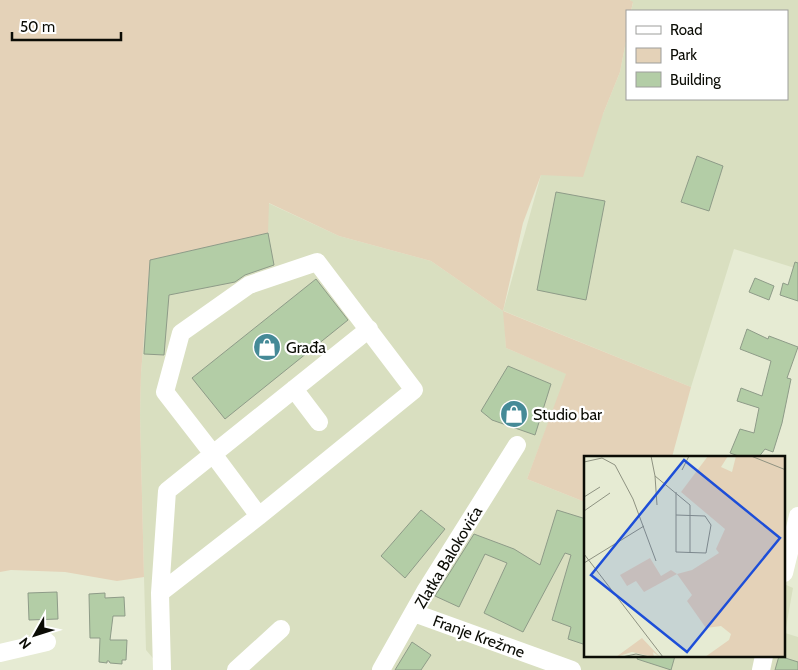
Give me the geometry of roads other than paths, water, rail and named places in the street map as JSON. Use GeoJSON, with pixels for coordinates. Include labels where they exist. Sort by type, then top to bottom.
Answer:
{"type":"FeatureCollection","features":[{"type":"Feature","properties":{"kind":"street"},"geometry":{"type":"LineString","coordinates":[[160,593],[260,516],[414,390],[317,262],[249,285],[181,333],[164,392],[214,454],[260,516]]}},
{"type":"Feature","properties":{"kind":"street"},"geometry":{"type":"LineString","coordinates":[[162,670],[160,593],[168,491],[369,329]]}},
{"type":"Feature","properties":{"kind":"street"},"geometry":{"type":"LineString","coordinates":[[294,389],[319,422]]}},
{"type":"Feature","properties":{"kind":"street","name":"Zlatka Balokovića"},"geometry":{"type":"LineString","coordinates":[[382,670],[426,590],[517,444]]}},
{"type":"Feature","properties":{"kind":"street"},"geometry":{"type":"LineString","coordinates":[[786,565],[798,516]]}},
{"type":"Feature","properties":{"kind":"street","name":"Franje Krežme"},"geometry":{"type":"LineString","coordinates":[[414,613],[572,670]]}},
{"type":"Feature","properties":{"kind":"street"},"geometry":{"type":"LineString","coordinates":[[236,670],[281,629]]}},
{"type":"Feature","properties":{"kind":"street"},"geometry":{"type":"LineString","coordinates":[[0,653],[46,642]]}},
{"type":"Feature","properties":{"kind":"place","name":"Građa"},"geometry":{"type":"Point","coordinates":[267,347]}},
{"type":"Feature","properties":{"kind":"place","name":"Studio bar"},"geometry":{"type":"Point","coordinates":[514,414]}}]}
